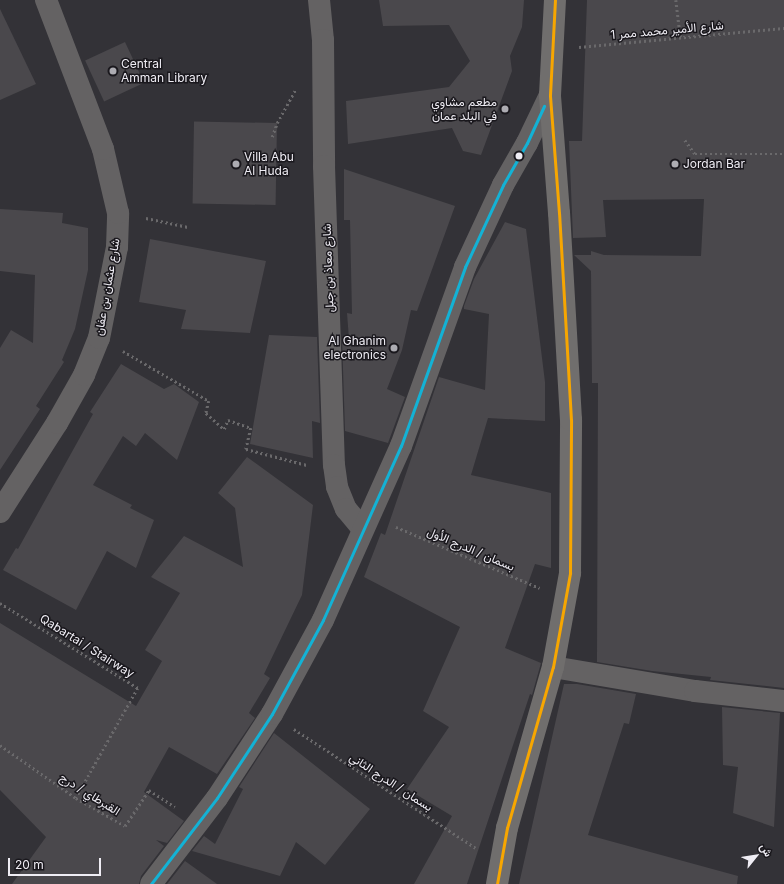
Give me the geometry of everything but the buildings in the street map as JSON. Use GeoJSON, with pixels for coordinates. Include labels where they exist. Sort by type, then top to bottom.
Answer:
{"type":"FeatureCollection","features":[{"type":"Feature","properties":{"kind":"main road"},"geometry":{"type":"LineString","coordinates":[[499,874],[507,828],[553,667],[570,573],[571,420],[559,213],[550,95],[555,0]]}},
{"type":"Feature","properties":{"kind":"street","name":"شارع عثمان بن عفان"},"geometry":{"type":"LineString","coordinates":[[0,512],[57,424],[84,375],[99,338],[117,247],[118,213],[103,149],[46,0]]}},
{"type":"Feature","properties":{"kind":"street","name":"شارع معاذ بن جبل"},"geometry":{"type":"LineString","coordinates":[[318,0],[322,40],[324,166],[335,473],[337,487],[346,509],[366,522]]}},
{"type":"Feature","properties":{"kind":"street"},"geometry":{"type":"LineString","coordinates":[[151,884],[199,823],[272,714],[323,620],[401,446],[465,267],[503,185],[527,143],[550,95]]}},
{"type":"Feature","properties":{"kind":"street"},"geometry":{"type":"LineString","coordinates":[[553,667],[695,691],[784,701]]}},
{"type":"Feature","properties":{"kind":"path"},"geometry":{"type":"LineString","coordinates":[[676,0],[681,38]]}},
{"type":"Feature","properties":{"kind":"path","name":"شارع الأمير محمد ممر 1"},"geometry":{"type":"LineString","coordinates":[[552,50],[784,28]]}},
{"type":"Feature","properties":{"kind":"path"},"geometry":{"type":"LineString","coordinates":[[685,140],[695,154],[784,154]]}},
{"type":"Feature","properties":{"kind":"path"},"geometry":{"type":"LineString","coordinates":[[118,213],[188,227]]}},
{"type":"Feature","properties":{"kind":"path"},"geometry":{"type":"LineString","coordinates":[[99,338],[209,401],[206,413],[224,429],[228,420],[251,428],[246,449],[335,473]]}},
{"type":"Feature","properties":{"kind":"path","name":"بسمان / الدرج الأول"},"geometry":{"type":"LineString","coordinates":[[366,522],[565,599]]}},
{"type":"Feature","properties":{"kind":"path","name":"Qabartai / Stairway"},"geometry":{"type":"LineString","coordinates":[[0,602],[138,688],[76,798]]}},
{"type":"Feature","properties":{"kind":"path","name":"بسمان / الدرج الثاني"},"geometry":{"type":"LineString","coordinates":[[272,714],[499,874]]}},
{"type":"Feature","properties":{"kind":"path","name":"القبرطاي / درج"},"geometry":{"type":"LineString","coordinates":[[0,745],[76,798],[125,826],[149,790],[199,823]]}},
{"type":"Feature","properties":{"kind":"transit line"},"geometry":{"type":"LineString","coordinates":[[497,884],[507,828],[553,667],[570,573],[571,420],[559,213],[550,95],[555,0]]}},
{"type":"Feature","properties":{"kind":"transit line"},"geometry":{"type":"LineString","coordinates":[[151,884],[217,798],[272,714],[323,620],[401,446],[465,267],[503,185],[527,143],[544,106]]}},
{"type":"Feature","properties":{"kind":"place","name":"Central Amman Library"},"geometry":{"type":"Point","coordinates":[113,71]}},
{"type":"Feature","properties":{"kind":"place","name":"مطعم مشاوي في البلد عمان"},"geometry":{"type":"Point","coordinates":[505,109]}},
{"type":"Feature","properties":{"kind":"place","name":"Villa Abu Al Huda"},"geometry":{"type":"Point","coordinates":[236,164]}},
{"type":"Feature","properties":{"kind":"place","name":"Jordan Bar"},"geometry":{"type":"Point","coordinates":[675,164]}},
{"type":"Feature","properties":{"kind":"place","name":"Al Ghanim electronics"},"geometry":{"type":"Point","coordinates":[394,348]}}]}
